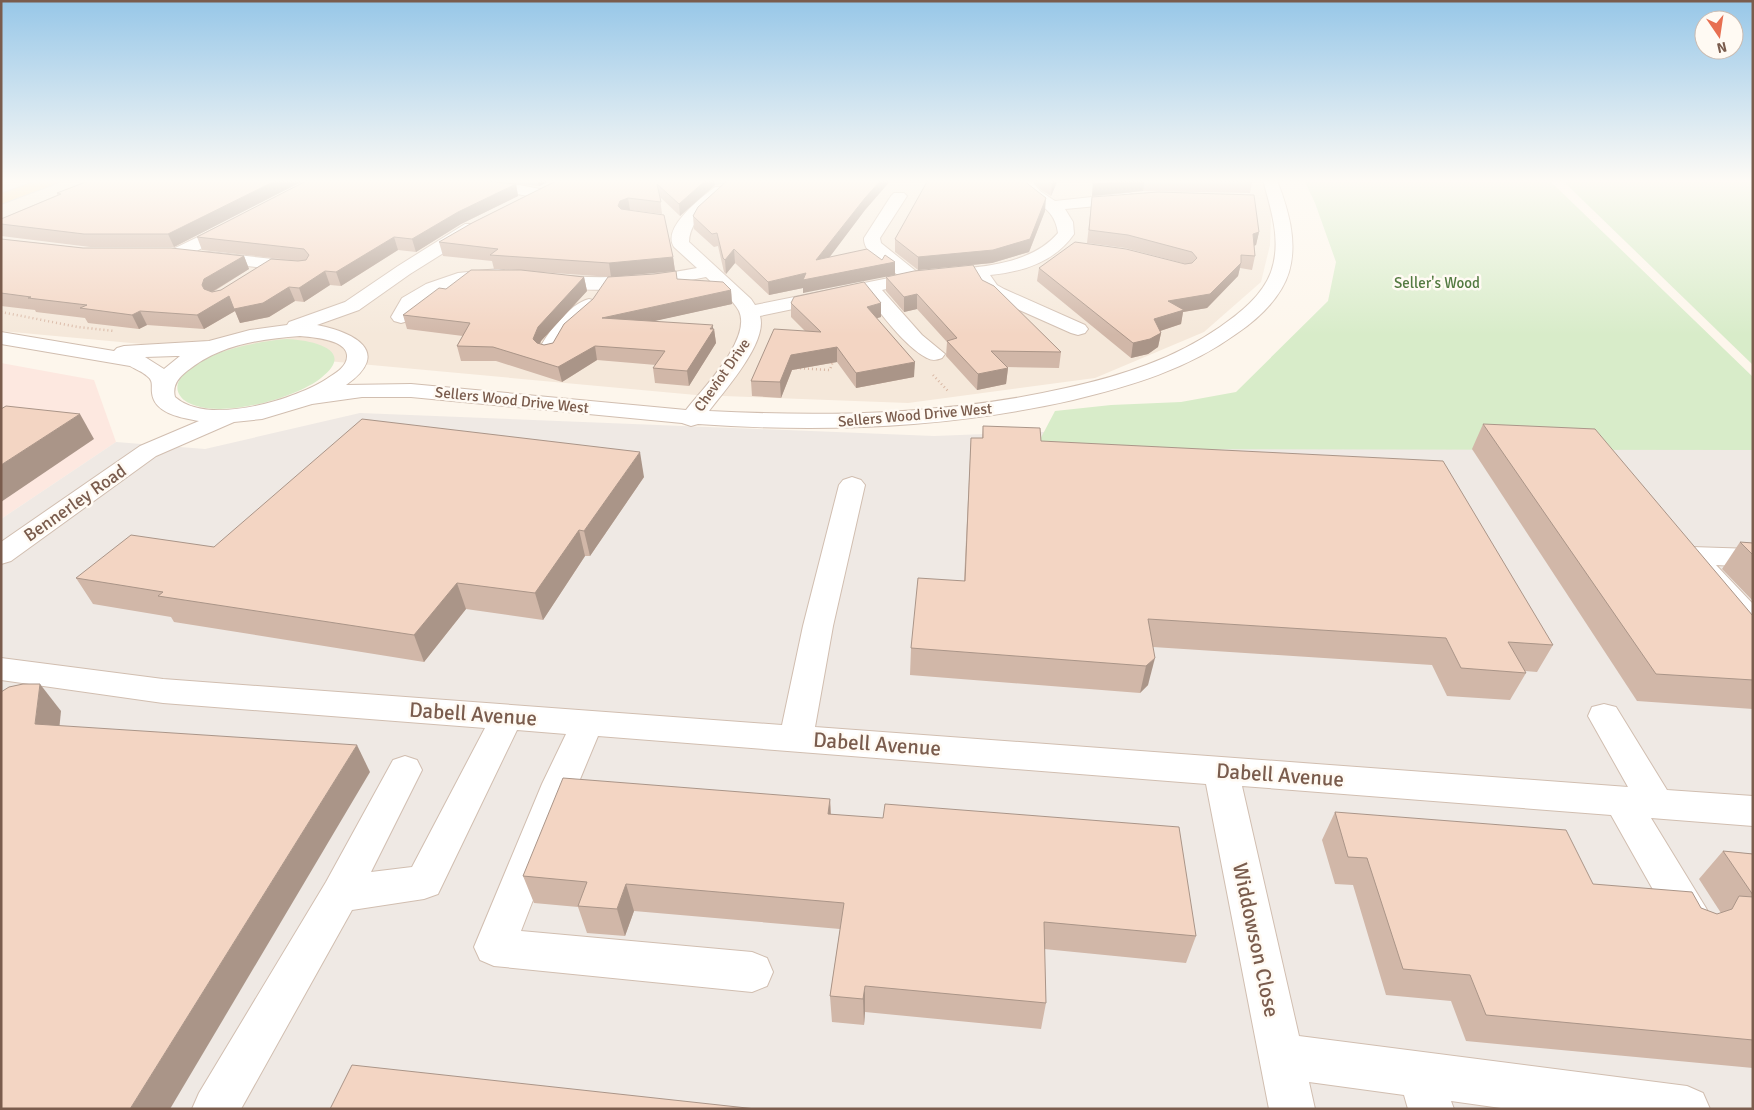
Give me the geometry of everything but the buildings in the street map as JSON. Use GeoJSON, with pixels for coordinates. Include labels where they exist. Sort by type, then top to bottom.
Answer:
{"type":"FeatureCollection","features":[{"type":"Feature","properties":{"kind":"street"},"geometry":{"type":"LineString","coordinates":[[176,254],[219,232]]}},
{"type":"Feature","properties":{"kind":"street"},"geometry":{"type":"LineString","coordinates":[[93,353],[176,350],[282,331],[352,306],[420,259],[466,232]]}},
{"type":"Feature","properties":{"kind":"street","name":"Cheviot Drive"},"geometry":{"type":"LineString","coordinates":[[680,232],[680,243],[736,294],[750,312],[752,324],[750,336],[742,350],[691,419]]}},
{"type":"Feature","properties":{"kind":"street"},"geometry":{"type":"LineString","coordinates":[[878,232],[872,238],[872,244],[913,278]]}},
{"type":"Feature","properties":{"kind":"street"},"geometry":{"type":"LineString","coordinates":[[750,312],[913,278],[1009,268],[1065,246],[1066,232]]}},
{"type":"Feature","properties":{"kind":"street","name":"Sellers Wood Drive West"},"geometry":{"type":"LineString","coordinates":[[304,399],[357,390],[414,390],[691,419],[822,422],[933,416],[1054,399],[1141,376],[1200,349],[1242,322],[1272,290],[1284,263],[1285,232]]}},
{"type":"Feature","properties":{"kind":"street"},"geometry":{"type":"LineString","coordinates":[[159,254],[294,263],[250,279]]}},
{"type":"Feature","properties":{"kind":"street"},"geometry":{"type":"LineString","coordinates":[[401,317],[409,302],[454,273],[603,284],[676,278],[711,271]]}},
{"type":"Feature","properties":{"kind":"street"},"geometry":{"type":"LineString","coordinates":[[979,272],[990,289],[1078,329]]}},
{"type":"Feature","properties":{"kind":"street"},"geometry":{"type":"LineString","coordinates":[[530,339],[550,347],[563,328],[588,306],[603,284]]}},
{"type":"Feature","properties":{"kind":"street"},"geometry":{"type":"LineString","coordinates":[[870,287],[915,339],[934,354]]}},
{"type":"Feature","properties":{"kind":"street"},"geometry":{"type":"LineString","coordinates":[[282,331],[316,330],[345,338],[344,320],[352,306]]}},
{"type":"Feature","properties":{"kind":"street"},"geometry":{"type":"LineString","coordinates":[[1036,328],[1055,318]]}},
{"type":"Feature","properties":{"kind":"street"},"geometry":{"type":"LineString","coordinates":[[1,338],[93,353],[147,366],[156,372],[164,385]]}},
{"type":"Feature","properties":{"kind":"street","name":"Sellers Wood Drive West"},"geometry":{"type":"LineString","coordinates":[[345,338],[356,349],[357,357],[370,372],[414,390]]}},
{"type":"Feature","properties":{"kind":"street"},"geometry":{"type":"LineString","coordinates":[[228,342],[192,358],[174,371],[164,385],[163,393],[166,400],[173,407],[198,414],[234,415],[270,410],[304,399],[328,388],[345,376],[354,366],[357,357]]}},
{"type":"Feature","properties":{"kind":"street","name":"Bennerley Road"},"geometry":{"type":"LineString","coordinates":[[148,451],[173,407]]}},
{"type":"Feature","properties":{"kind":"street","name":"Bennerley Road"},"geometry":{"type":"LineString","coordinates":[[4,552],[148,451],[234,415]]}},
{"type":"Feature","properties":{"kind":"street"},"geometry":{"type":"LineString","coordinates":[[796,738],[818,626],[852,485]]}},
{"type":"Feature","properties":{"kind":"street"},"geometry":{"type":"LineString","coordinates":[[1753,558],[1692,556],[1753,623]]}},
{"type":"Feature","properties":{"kind":"street","name":"Dabell Avenue"},"geometry":{"type":"LineString","coordinates":[[1,669],[164,690],[1753,810]]}},
{"type":"Feature","properties":{"kind":"street"},"geometry":{"type":"LineString","coordinates":[[1604,716],[1639,802],[1692,921]]}},
{"type":"Feature","properties":{"kind":"street"},"geometry":{"type":"LineString","coordinates":[[340,894],[424,882],[506,717]]}},
{"type":"Feature","properties":{"kind":"street"},"geometry":{"type":"LineString","coordinates":[[588,722],[544,822],[494,947],[752,972]]}},
{"type":"Feature","properties":{"kind":"street"},"geometry":{"type":"LineString","coordinates":[[214,1109],[340,894],[405,770]]}},
{"type":"Feature","properties":{"kind":"street","name":"Widdowson Close"},"geometry":{"type":"LineString","coordinates":[[1221,770],[1292,1109]]}},
{"type":"Feature","properties":{"kind":"street"},"geometry":{"type":"LineString","coordinates":[[1280,1056],[1426,1092],[1687,1109]]}},
{"type":"Feature","properties":{"kind":"path"},"geometry":{"type":"LineString","coordinates":[[1,312],[78,327],[122,332]]}},
{"type":"Feature","properties":{"kind":"path"},"geometry":{"type":"LineString","coordinates":[[790,368],[830,370],[835,354]]}},
{"type":"Feature","properties":{"kind":"shaded area"},"geometry":{"type":"Polygon","coordinates":[[[1,232],[1270,232],[1270,245],[1261,282],[1204,332],[1095,378],[908,403],[696,395],[1,331],[1,232]]]}},
{"type":"Feature","properties":{"kind":"shaded area"},"geometry":{"type":"Polygon","coordinates":[[[1,363],[94,380],[116,442],[1,519],[1,363]]]}},
{"type":"Feature","properties":{"kind":"shaded area"},"geometry":{"type":"Polygon","coordinates":[[[360,413],[934,436],[1095,430],[1753,449],[1753,1109],[1,1109],[1,519],[116,442],[205,449],[360,413]]]}},
{"type":"Feature","properties":{"kind":"green space","name":"Seller's Wood"},"geometry":{"type":"Polygon","coordinates":[[[1325,232],[1603,232],[1753,377],[1753,450],[1035,449],[1055,411],[1111,405],[1181,402],[1236,392],[1328,301],[1336,262],[1325,232]]]}},
{"type":"Feature","properties":{"kind":"green space"},"geometry":{"type":"Polygon","coordinates":[[[1615,232],[1753,232],[1753,365],[1615,232]]]}},
{"type":"Feature","properties":{"kind":"green space"},"geometry":{"type":"Polygon","coordinates":[[[287,339],[307,341],[326,348],[333,353],[335,360],[331,368],[309,386],[274,400],[254,405],[214,409],[197,406],[184,400],[179,395],[178,383],[185,373],[210,356],[260,342],[287,339]]]}}]}
